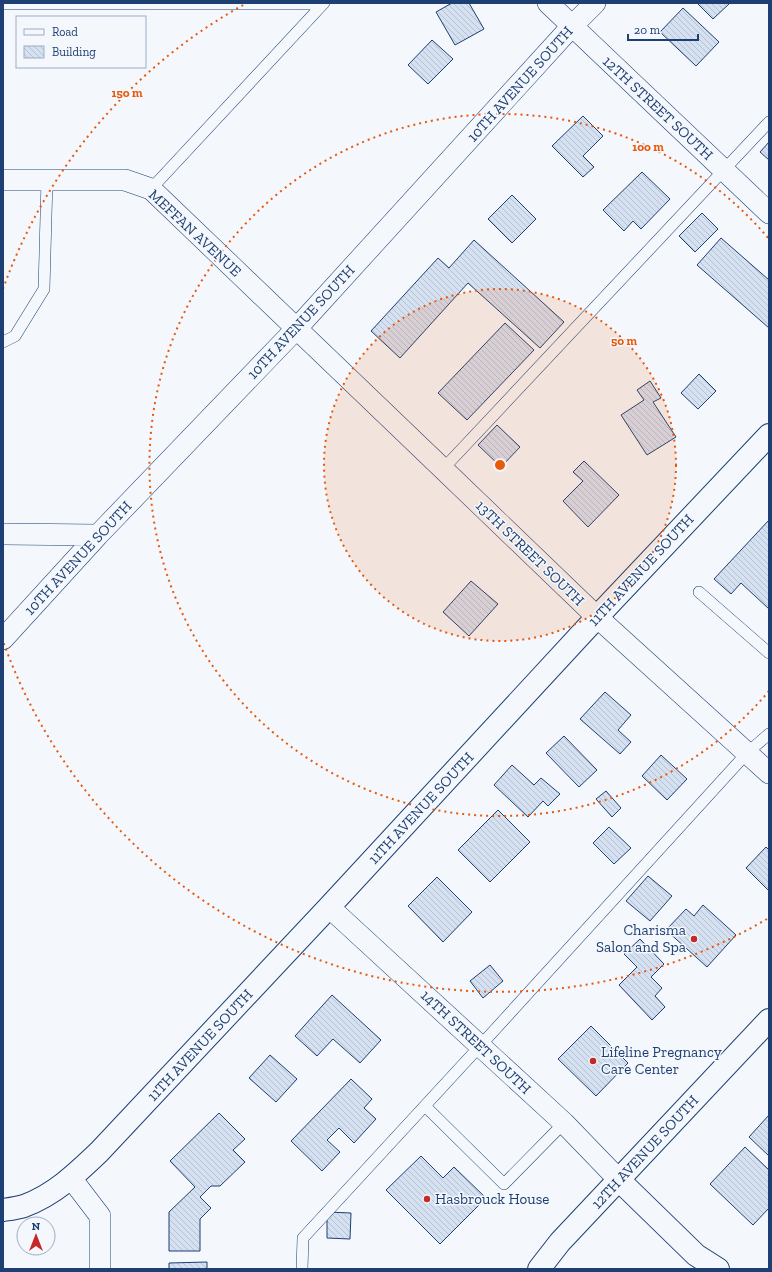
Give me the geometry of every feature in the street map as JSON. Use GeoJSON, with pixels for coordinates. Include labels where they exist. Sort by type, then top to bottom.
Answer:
{"type":"FeatureCollection","features":[{"type":"Feature","properties":{"kind":"street","name":"12TH STREET SOUTH"},"geometry":{"type":"LineString","coordinates":[[548,3],[769,213]]}},
{"type":"Feature","properties":{"kind":"street","name":"10TH AVENUE SOUTH"},"geometry":{"type":"LineString","coordinates":[[3,639],[98,535],[297,328],[572,26],[595,3]]}},
{"type":"Feature","properties":{"kind":"street","name":"MEFFAN AVENUE"},"geometry":{"type":"LineString","coordinates":[[3,180],[125,180],[151,189],[297,328]]}},
{"type":"Feature","properties":{"kind":"street","name":"13TH STREET SOUTH"},"geometry":{"type":"LineString","coordinates":[[297,328],[597,617],[769,773]]}},
{"type":"Feature","properties":{"kind":"street","name":"11TH AVENUE SOUTH"},"geometry":{"type":"LineString","coordinates":[[3,1210],[23,1207],[51,1194],[99,1152],[329,907],[597,617],[769,435]]}},
{"type":"Feature","properties":{"kind":"street"},"geometry":{"type":"LineString","coordinates":[[3,534],[98,535]]}},
{"type":"Feature","properties":{"kind":"street","name":"14TH STREET SOUTH"},"geometry":{"type":"LineString","coordinates":[[329,907],[564,1123],[619,1180]]}},
{"type":"Feature","properties":{"kind":"street","name":"12TH AVENUE SOUTH"},"geometry":{"type":"LineString","coordinates":[[538,1269],[560,1242],[769,1020]]}},
{"type":"Feature","properties":{"kind":"street"},"geometry":{"type":"LineString","coordinates":[[71,1178],[100,1216],[100,1269]]}},
{"type":"Feature","properties":{"kind":"street"},"geometry":{"type":"LineString","coordinates":[[619,1180],[696,1255],[718,1269]]}},
{"type":"Feature","properties":{"kind":"lane"},"geometry":{"type":"LineString","coordinates":[[3,4],[323,3]]}},
{"type":"Feature","properties":{"kind":"lane"},"geometry":{"type":"LineString","coordinates":[[151,189],[323,3]]}},
{"type":"Feature","properties":{"kind":"lane"},"geometry":{"type":"LineString","coordinates":[[443,469],[769,122]]}},
{"type":"Feature","properties":{"kind":"lane"},"geometry":{"type":"LineString","coordinates":[[3,342],[15,336],[44,289],[47,180]]}},
{"type":"Feature","properties":{"kind":"lane"},"geometry":{"type":"LineString","coordinates":[[699,592],[769,653]]}},
{"type":"Feature","properties":{"kind":"lane"},"geometry":{"type":"LineString","coordinates":[[302,1269],[303,1238],[747,753],[769,734]]}},
{"type":"Feature","properties":{"kind":"lane"},"geometry":{"type":"LineString","coordinates":[[425,1106],[504,1184],[564,1123]]}},
{"type":"Feature","properties":{"kind":"building"},"geometry":{"type":"Polygon","coordinates":[[[452,3],[469,3],[484,29],[455,45],[436,12],[452,3]]]}},
{"type":"Feature","properties":{"kind":"building"},"geometry":{"type":"Polygon","coordinates":[[[697,3],[730,3],[713,19],[697,3]]]}},
{"type":"Feature","properties":{"kind":"building"},"geometry":{"type":"Polygon","coordinates":[[[683,8],[719,42],[696,66],[660,32],[683,8]]]}},
{"type":"Feature","properties":{"kind":"building"},"geometry":{"type":"Polygon","coordinates":[[[432,40],[453,59],[428,84],[408,65],[432,40]]]}},
{"type":"Feature","properties":{"kind":"building"},"geometry":{"type":"Polygon","coordinates":[[[583,116],[603,136],[583,156],[594,167],[583,177],[552,146],[583,116]]]}},
{"type":"Feature","properties":{"kind":"building"},"geometry":{"type":"Polygon","coordinates":[[[769,142],[769,160],[760,152],[769,142]]]}},
{"type":"Feature","properties":{"kind":"building"},"geometry":{"type":"Polygon","coordinates":[[[642,172],[670,199],[641,229],[633,221],[624,231],[603,210],[642,172]]]}},
{"type":"Feature","properties":{"kind":"building"},"geometry":{"type":"Polygon","coordinates":[[[512,195],[536,219],[512,243],[488,219],[512,195]]]}},
{"type":"Feature","properties":{"kind":"building"},"geometry":{"type":"Polygon","coordinates":[[[702,213],[718,229],[695,252],[679,236],[702,213]]]}},
{"type":"Feature","properties":{"kind":"building"},"geometry":{"type":"Polygon","coordinates":[[[721,238],[769,280],[769,328],[697,265],[721,238]]]}},
{"type":"Feature","properties":{"kind":"building"},"geometry":{"type":"Polygon","coordinates":[[[474,240],[564,322],[540,348],[468,283],[400,358],[371,331],[438,258],[449,268],[474,240]]]}},
{"type":"Feature","properties":{"kind":"building"},"geometry":{"type":"Polygon","coordinates":[[[505,323],[534,350],[467,420],[438,393],[505,323]]]}},
{"type":"Feature","properties":{"kind":"building"},"geometry":{"type":"Polygon","coordinates":[[[699,374],[716,391],[698,409],[681,393],[699,374]]]}},
{"type":"Feature","properties":{"kind":"building"},"geometry":{"type":"Polygon","coordinates":[[[650,381],[661,398],[653,402],[676,437],[647,455],[621,415],[644,400],[637,390],[650,381]]]}},
{"type":"Feature","properties":{"kind":"building"},"geometry":{"type":"Polygon","coordinates":[[[497,425],[520,447],[501,467],[478,445],[497,425]]]}},
{"type":"Feature","properties":{"kind":"building"},"geometry":{"type":"Polygon","coordinates":[[[584,461],[619,495],[588,527],[563,501],[583,481],[573,472],[584,461]]]}},
{"type":"Feature","properties":{"kind":"building"},"geometry":{"type":"Polygon","coordinates":[[[769,520],[769,609],[741,583],[731,594],[714,579],[769,520]]]}},
{"type":"Feature","properties":{"kind":"building"},"geometry":{"type":"Polygon","coordinates":[[[471,581],[498,604],[469,636],[443,612],[471,581]]]}},
{"type":"Feature","properties":{"kind":"building"},"geometry":{"type":"Polygon","coordinates":[[[605,692],[631,715],[618,730],[631,742],[620,754],[580,719],[605,692]]]}},
{"type":"Feature","properties":{"kind":"building"},"geometry":{"type":"Polygon","coordinates":[[[564,736],[597,770],[579,787],[546,753],[564,736]]]}},
{"type":"Feature","properties":{"kind":"building"},"geometry":{"type":"Polygon","coordinates":[[[661,755],[687,779],[667,800],[642,776],[661,755]]]}},
{"type":"Feature","properties":{"kind":"building"},"geometry":{"type":"Polygon","coordinates":[[[512,765],[534,785],[541,778],[560,794],[548,806],[543,801],[528,817],[494,785],[512,765]]]}},
{"type":"Feature","properties":{"kind":"building"},"geometry":{"type":"Polygon","coordinates":[[[606,791],[621,808],[612,817],[596,799],[606,791]]]}},
{"type":"Feature","properties":{"kind":"building"},"geometry":{"type":"Polygon","coordinates":[[[498,810],[530,842],[490,882],[458,850],[498,810]]]}},
{"type":"Feature","properties":{"kind":"building"},"geometry":{"type":"Polygon","coordinates":[[[609,827],[631,848],[614,864],[593,843],[609,827]]]}},
{"type":"Feature","properties":{"kind":"building"},"geometry":{"type":"Polygon","coordinates":[[[766,847],[769,850],[769,891],[746,868],[766,847]]]}},
{"type":"Feature","properties":{"kind":"building"},"geometry":{"type":"Polygon","coordinates":[[[648,876],[672,896],[650,921],[626,901],[648,876]]]}},
{"type":"Feature","properties":{"kind":"building"},"geometry":{"type":"Polygon","coordinates":[[[437,877],[472,912],[443,942],[408,906],[437,877]]]}},
{"type":"Feature","properties":{"kind":"building"},"geometry":{"type":"Polygon","coordinates":[[[703,905],[736,935],[707,967],[666,930],[686,909],[694,916],[703,905]]]}},
{"type":"Feature","properties":{"kind":"building"},"geometry":{"type":"Polygon","coordinates":[[[640,939],[664,964],[651,977],[662,988],[655,996],[665,1007],[652,1020],[619,985],[637,967],[624,954],[640,939]]]}},
{"type":"Feature","properties":{"kind":"building"},"geometry":{"type":"Polygon","coordinates":[[[490,965],[503,981],[483,998],[470,981],[490,965]]]}},
{"type":"Feature","properties":{"kind":"building"},"geometry":{"type":"Polygon","coordinates":[[[332,995],[381,1040],[360,1063],[333,1039],[317,1056],[295,1036],[332,995]]]}},
{"type":"Feature","properties":{"kind":"building","name":"Lifeline Pregnancy Care Center"},"geometry":{"type":"Polygon","coordinates":[[[591,1026],[628,1063],[596,1096],[558,1059],[591,1026]]]}},
{"type":"Feature","properties":{"kind":"building"},"geometry":{"type":"Polygon","coordinates":[[[270,1055],[297,1079],[276,1102],[249,1078],[270,1055]]]}},
{"type":"Feature","properties":{"kind":"building"},"geometry":{"type":"Polygon","coordinates":[[[351,1079],[372,1099],[364,1108],[376,1119],[354,1143],[339,1128],[327,1140],[340,1152],[322,1171],[291,1141],[351,1079]]]}},
{"type":"Feature","properties":{"kind":"building"},"geometry":{"type":"Polygon","coordinates":[[[219,1113],[245,1139],[233,1150],[245,1162],[220,1186],[211,1186],[200,1197],[211,1208],[200,1219],[200,1251],[169,1251],[169,1212],[195,1187],[170,1161],[219,1113]]]}},
{"type":"Feature","properties":{"kind":"building"},"geometry":{"type":"Polygon","coordinates":[[[769,1115],[769,1156],[749,1137],[769,1115]]]}},
{"type":"Feature","properties":{"kind":"building"},"geometry":{"type":"Polygon","coordinates":[[[745,1147],[769,1170],[769,1208],[753,1225],[710,1184],[745,1147]]]}},
{"type":"Feature","properties":{"kind":"building"},"geometry":{"type":"Polygon","coordinates":[[[421,1156],[443,1178],[454,1167],[486,1198],[440,1244],[386,1190],[421,1156]]]}},
{"type":"Feature","properties":{"kind":"building"},"geometry":{"type":"Polygon","coordinates":[[[327,1212],[351,1213],[350,1239],[327,1238],[327,1212]]]}},
{"type":"Feature","properties":{"kind":"building"},"geometry":{"type":"Polygon","coordinates":[[[207,1262],[207,1269],[169,1269],[169,1263],[207,1262]]]}},
{"type":"Feature","properties":{"kind":"place","name":"Charisma Salon and Spa"},"geometry":{"type":"Point","coordinates":[694,939]}},
{"type":"Feature","properties":{"kind":"place","name":"Lifeline Pregnancy Care Center"},"geometry":{"type":"Point","coordinates":[593,1061]}},
{"type":"Feature","properties":{"kind":"place","name":"Hasbrouck House"},"geometry":{"type":"Point","coordinates":[427,1199]}}]}
